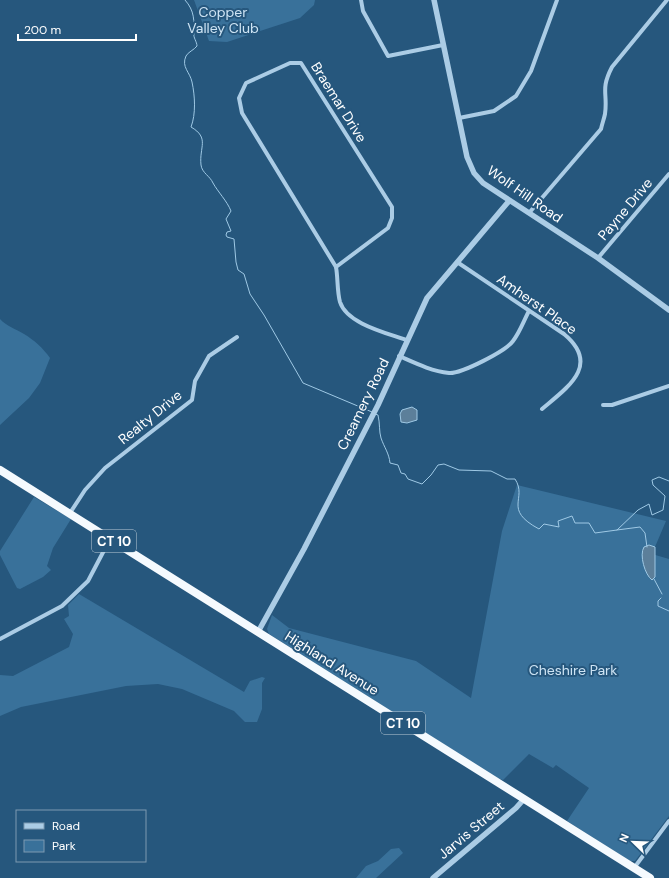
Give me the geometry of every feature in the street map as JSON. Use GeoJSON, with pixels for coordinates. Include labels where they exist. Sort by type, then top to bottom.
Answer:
{"type":"FeatureCollection","features":[{"type":"Feature","properties":{"kind":"highway","name":"Highland Avenue"},"geometry":{"type":"LineString","coordinates":[[0,470],[650,878]]}},
{"type":"Feature","properties":{"kind":"street"},"geometry":{"type":"LineString","coordinates":[[361,0],[363,11],[388,56],[443,45]]}},
{"type":"Feature","properties":{"kind":"street","name":"Wolf Hill Road"},"geometry":{"type":"LineString","coordinates":[[434,0],[467,157],[474,173],[483,183],[598,258],[669,310]]}},
{"type":"Feature","properties":{"kind":"street"},"geometry":{"type":"LineString","coordinates":[[459,118],[494,111],[516,96],[531,71],[557,0]]}},
{"type":"Feature","properties":{"kind":"street"},"geometry":{"type":"LineString","coordinates":[[529,213],[601,129],[605,113],[604,88],[612,67],[667,0]]}},
{"type":"Feature","properties":{"kind":"street","name":"Braemar Drive"},"geometry":{"type":"LineString","coordinates":[[336,267],[388,228],[392,218],[392,207],[301,63],[290,63],[246,83],[239,98],[242,113],[336,267],[341,303],[348,314],[357,321],[406,340]]}},
{"type":"Feature","properties":{"kind":"street","name":"Payne Drive"},"geometry":{"type":"LineString","coordinates":[[598,258],[669,174]]}},
{"type":"Feature","properties":{"kind":"street","name":"Creamery Road"},"geometry":{"type":"LineString","coordinates":[[258,632],[304,549],[376,409],[406,340],[427,298],[509,201]]}},
{"type":"Feature","properties":{"kind":"street","name":"Amherst Place"},"geometry":{"type":"LineString","coordinates":[[457,262],[564,334],[573,342],[581,354],[582,363],[570,385],[542,409]]}},
{"type":"Feature","properties":{"kind":"street"},"geometry":{"type":"LineString","coordinates":[[399,356],[431,369],[450,373],[466,368],[505,349],[514,340],[529,311]]}},
{"type":"Feature","properties":{"kind":"street","name":"Realty Drive"},"geometry":{"type":"LineString","coordinates":[[70,513],[85,490],[105,468],[192,400],[195,381],[209,356],[237,337]]}},
{"type":"Feature","properties":{"kind":"street"},"geometry":{"type":"LineString","coordinates":[[603,406],[612,405],[669,386]]}},
{"type":"Feature","properties":{"kind":"street"},"geometry":{"type":"LineString","coordinates":[[0,639],[62,606],[88,581],[110,539]]}},
{"type":"Feature","properties":{"kind":"street","name":"Jarvis Street"},"geometry":{"type":"LineString","coordinates":[[433,878],[516,808],[524,799]]}},
{"type":"Feature","properties":{"kind":"street"},"geometry":{"type":"LineString","coordinates":[[634,868],[669,821]]}},
{"type":"Feature","properties":{"kind":"green space","name":"Copper Valley Club"},"geometry":{"type":"Polygon","coordinates":[[[194,0],[315,0],[314,5],[300,18],[227,42],[209,41],[194,0]]]}},
{"type":"Feature","properties":{"kind":"green space"},"geometry":{"type":"Polygon","coordinates":[[[0,319],[8,326],[31,339],[50,358],[40,383],[29,398],[0,425],[0,319]]]}},
{"type":"Feature","properties":{"kind":"green space","name":"Cheshire Park"},"geometry":{"type":"Polygon","coordinates":[[[517,485],[666,521],[652,554],[669,559],[669,816],[635,861],[630,861],[567,821],[589,788],[556,765],[553,768],[529,754],[503,780],[497,778],[269,634],[267,629],[272,615],[289,628],[416,661],[471,698],[502,531],[517,485]]]}},
{"type":"Feature","properties":{"kind":"green space"},"geometry":{"type":"Polygon","coordinates":[[[34,497],[71,519],[53,548],[47,566],[51,570],[43,577],[20,589],[17,588],[0,555],[0,551],[34,497]]]}},
{"type":"Feature","properties":{"kind":"green space"},"geometry":{"type":"Polygon","coordinates":[[[79,594],[244,692],[250,681],[262,677],[265,678],[262,683],[262,709],[257,722],[245,722],[234,711],[182,689],[158,684],[126,686],[21,707],[0,716],[0,675],[13,676],[69,647],[73,634],[64,619],[69,616],[68,605],[79,594]]]}},
{"type":"Feature","properties":{"kind":"green space"},"geometry":{"type":"Polygon","coordinates":[[[399,848],[403,853],[376,878],[356,878],[366,866],[378,861],[391,849],[399,848]]]}},
{"type":"Feature","properties":{"kind":"shaded area"},"geometry":{"type":"Polygon","coordinates":[[[412,407],[417,410],[417,420],[407,423],[401,422],[400,414],[402,410],[412,407]]]}},
{"type":"Feature","properties":{"kind":"shaded area"},"geometry":{"type":"Polygon","coordinates":[[[649,545],[655,547],[655,577],[652,580],[647,574],[642,560],[644,547],[649,545]]]}},
{"type":"Feature","properties":{"kind":"waterway"},"geometry":{"type":"LineString","coordinates":[[185,0],[191,8],[194,20],[194,35],[197,46],[186,56],[185,60],[185,66],[191,78],[194,93],[194,111],[191,127],[197,131],[202,139],[202,168],[231,211],[226,219],[231,231],[227,232],[226,235],[227,237],[234,239],[238,270],[244,274],[250,294],[264,315],[303,383],[372,412]]}},
{"type":"Feature","properties":{"kind":"waterway"},"geometry":{"type":"LineString","coordinates":[[375,414],[378,415],[380,436],[389,456],[390,463],[398,465],[401,473],[405,474],[408,479],[422,484],[438,465],[444,464],[459,470],[491,471],[507,479],[515,479],[519,492],[518,504],[521,516],[539,529],[544,524],[559,527],[558,521],[572,516],[575,523],[589,523],[595,533],[617,530],[638,510],[649,504],[652,515],[663,510],[665,496],[653,485],[652,480],[659,477],[669,481]]}},
{"type":"Feature","properties":{"kind":"waterway"},"geometry":{"type":"LineString","coordinates":[[617,530],[640,527],[645,533],[647,547]]}},
{"type":"Feature","properties":{"kind":"waterway"},"geometry":{"type":"LineString","coordinates":[[654,579],[662,594]]}},
{"type":"Feature","properties":{"kind":"waterway"},"geometry":{"type":"LineString","coordinates":[[661,598],[658,601],[658,606],[669,611]]}}]}
